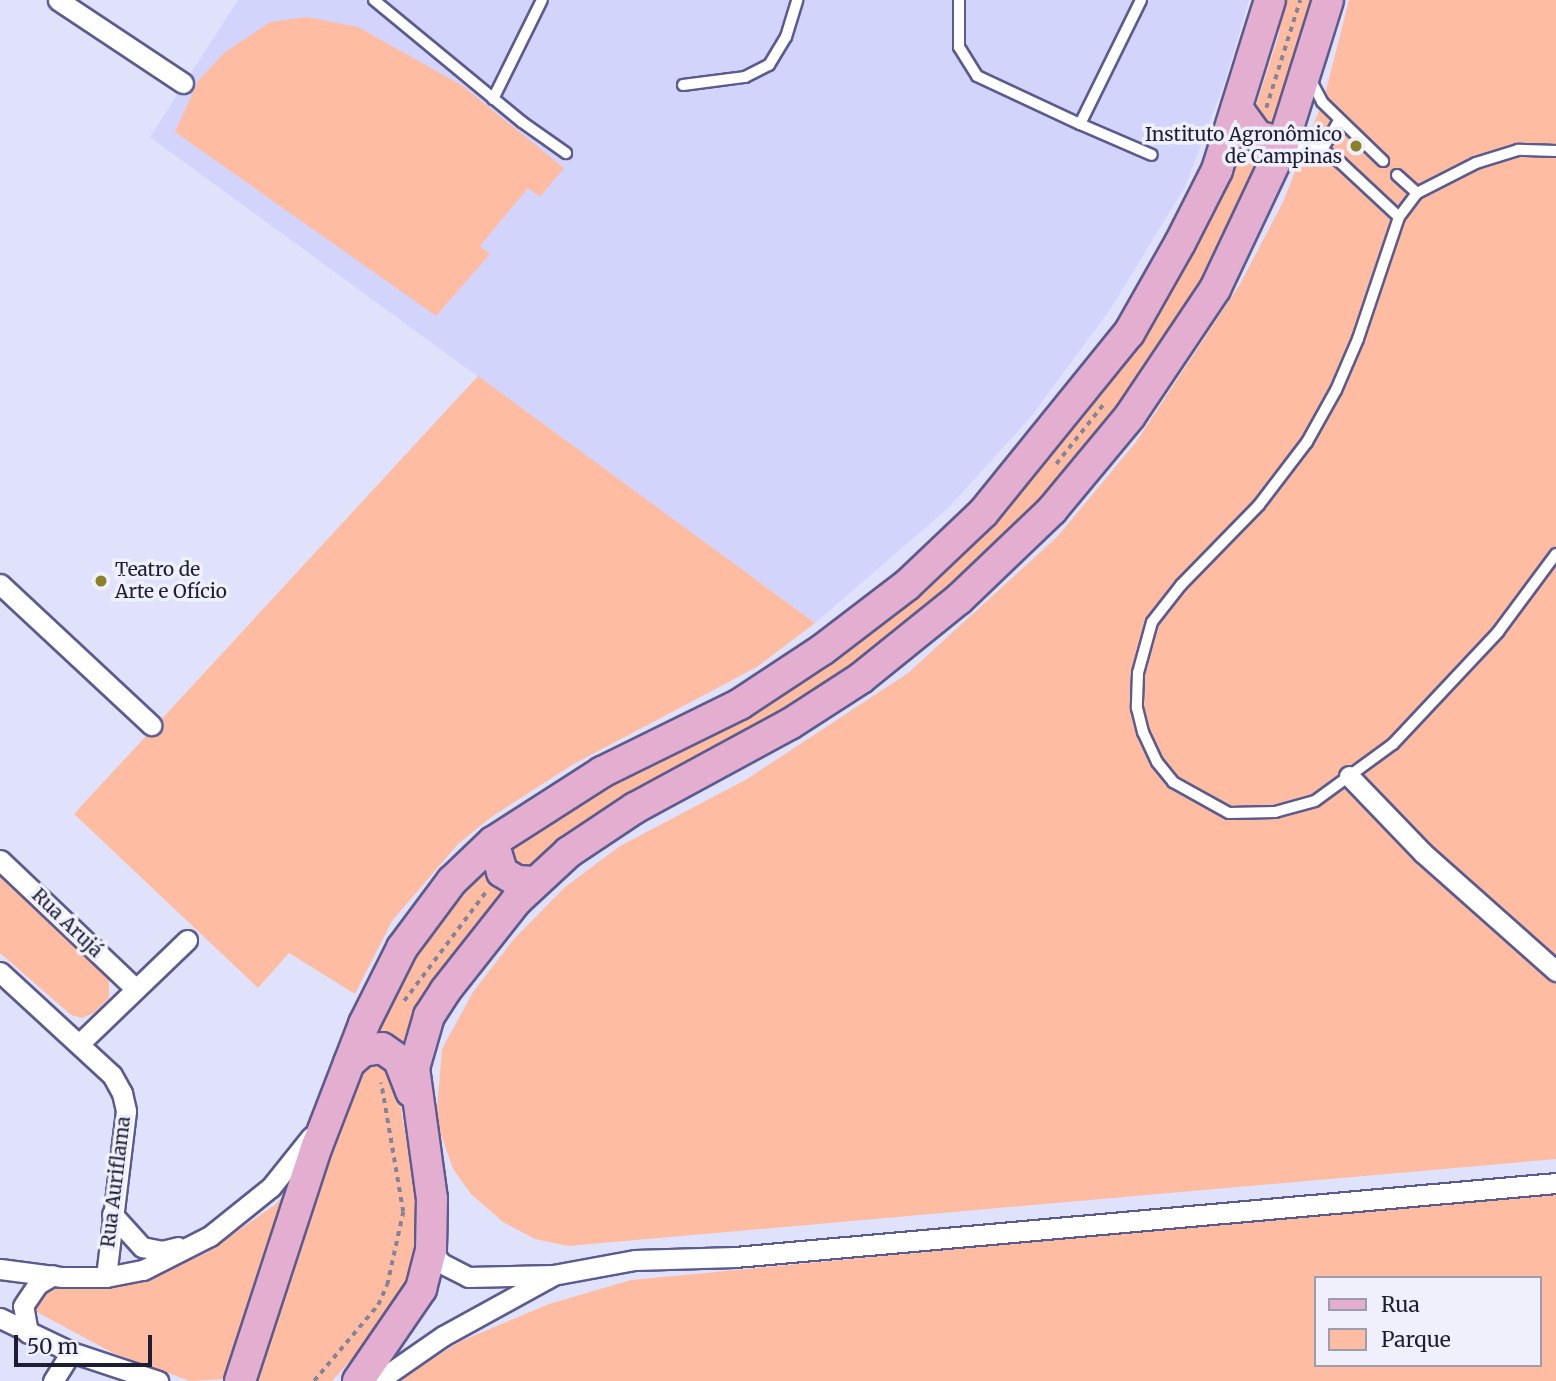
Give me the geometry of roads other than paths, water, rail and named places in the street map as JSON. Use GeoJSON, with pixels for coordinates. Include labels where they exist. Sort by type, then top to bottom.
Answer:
{"type":"FeatureCollection","features":[{"type":"Feature","properties":{"kind":"main road"},"geometry":{"type":"LineString","coordinates":[[240,1381],[349,1063],[401,948],[452,881],[493,842],[602,772],[740,704],[822,650],[907,585],[983,513],[1129,333],[1217,170],[1270,0]]}},
{"type":"Feature","properties":{"kind":"main road"},"geometry":{"type":"LineString","coordinates":[[358,1381],[421,1289],[430,1250],[432,1199],[418,1116],[414,1068],[429,1016],[468,959],[536,882],[569,852],[635,808],[790,724],[861,678],[942,614],[1024,539],[1106,448],[1179,345],[1221,277],[1283,143],[1308,73],[1328,0]]}},
{"type":"Feature","properties":{"kind":"main road"},"geometry":{"type":"LineString","coordinates":[[1237,108],[1257,135],[1283,143]]}},
{"type":"Feature","properties":{"kind":"main road"},"geometry":{"type":"LineString","coordinates":[[493,842],[502,872],[517,881],[536,882]]}},
{"type":"Feature","properties":{"kind":"main road"},"geometry":{"type":"LineString","coordinates":[[349,1063],[371,1047],[392,1054],[403,1069],[418,1116]]}},
{"type":"Feature","properties":{"kind":"street"},"geometry":{"type":"LineString","coordinates":[[58,0],[183,83]]}},
{"type":"Feature","properties":{"kind":"street"},"geometry":{"type":"LineString","coordinates":[[0,584],[152,725]]}},
{"type":"Feature","properties":{"kind":"street"},"geometry":{"type":"LineString","coordinates":[[1349,776],[1423,853],[1556,971]]}},
{"type":"Feature","properties":{"kind":"street","name":"Rua Arujá"},"geometry":{"type":"LineString","coordinates":[[0,860],[134,987]]}},
{"type":"Feature","properties":{"kind":"street"},"geometry":{"type":"LineString","coordinates":[[79,1044],[134,987],[187,940]]}},
{"type":"Feature","properties":{"kind":"street","name":"Rua Auriflama"},"geometry":{"type":"LineString","coordinates":[[0,972],[112,1076],[126,1111],[111,1214],[106,1277]]}},
{"type":"Feature","properties":{"kind":"street"},"geometry":{"type":"LineString","coordinates":[[0,1269],[106,1277],[143,1270],[210,1236],[271,1187],[301,1154],[336,1098]]}},
{"type":"Feature","properties":{"kind":"street"},"geometry":{"type":"LineString","coordinates":[[430,1250],[441,1263],[468,1277],[553,1275],[635,1260],[735,1257],[1556,1183]]}},
{"type":"Feature","properties":{"kind":"street"},"geometry":{"type":"LineString","coordinates":[[111,1214],[142,1247],[162,1251],[210,1236]]}},
{"type":"Feature","properties":{"kind":"street"},"geometry":{"type":"LineString","coordinates":[[28,1333],[23,1306],[38,1284],[53,1275]]}},
{"type":"Feature","properties":{"kind":"street"},"geometry":{"type":"LineString","coordinates":[[378,1381],[443,1336],[553,1275]]}},
{"type":"Feature","properties":{"kind":"street"},"geometry":{"type":"LineString","coordinates":[[0,1318],[71,1352],[158,1381]]}},
{"type":"Feature","properties":{"kind":"street"},"geometry":{"type":"LineString","coordinates":[[53,1381],[71,1352]]}},
{"type":"Feature","properties":{"kind":"lane"},"geometry":{"type":"LineString","coordinates":[[374,0],[493,99],[566,153]]}},
{"type":"Feature","properties":{"kind":"lane"},"geometry":{"type":"LineString","coordinates":[[493,99],[542,0]]}},
{"type":"Feature","properties":{"kind":"lane"},"geometry":{"type":"LineString","coordinates":[[683,85],[758,73],[778,52],[797,0]]}},
{"type":"Feature","properties":{"kind":"lane"},"geometry":{"type":"LineString","coordinates":[[959,0],[959,47],[978,76],[1152,155]]}},
{"type":"Feature","properties":{"kind":"lane"},"geometry":{"type":"LineString","coordinates":[[1080,124],[1141,0]]}},
{"type":"Feature","properties":{"kind":"lane"},"geometry":{"type":"LineString","coordinates":[[1308,73],[1322,102],[1383,161]]}},
{"type":"Feature","properties":{"kind":"lane"},"geometry":{"type":"LineString","coordinates":[[1322,150],[1339,120]]}},
{"type":"Feature","properties":{"kind":"lane"},"geometry":{"type":"LineString","coordinates":[[1283,143],[1322,150],[1399,217]]}},
{"type":"Feature","properties":{"kind":"lane"},"geometry":{"type":"LineString","coordinates":[[1556,151],[1518,150],[1496,156],[1417,193],[1399,217],[1336,390],[1307,442],[1259,505],[1181,584],[1152,622],[1138,673],[1137,708],[1157,762],[1174,782],[1202,801],[1229,813],[1275,812],[1315,801],[1393,744],[1498,632],[1556,554]]}},
{"type":"Feature","properties":{"kind":"lane"},"geometry":{"type":"LineString","coordinates":[[1397,175],[1417,193]]}},
{"type":"Feature","properties":{"kind":"place","name":"Instituto Agronômico de Campinas"},"geometry":{"type":"Point","coordinates":[1356,146]}},
{"type":"Feature","properties":{"kind":"place","name":"Teatro de Arte e Ofício"},"geometry":{"type":"Point","coordinates":[101,581]}}]}
